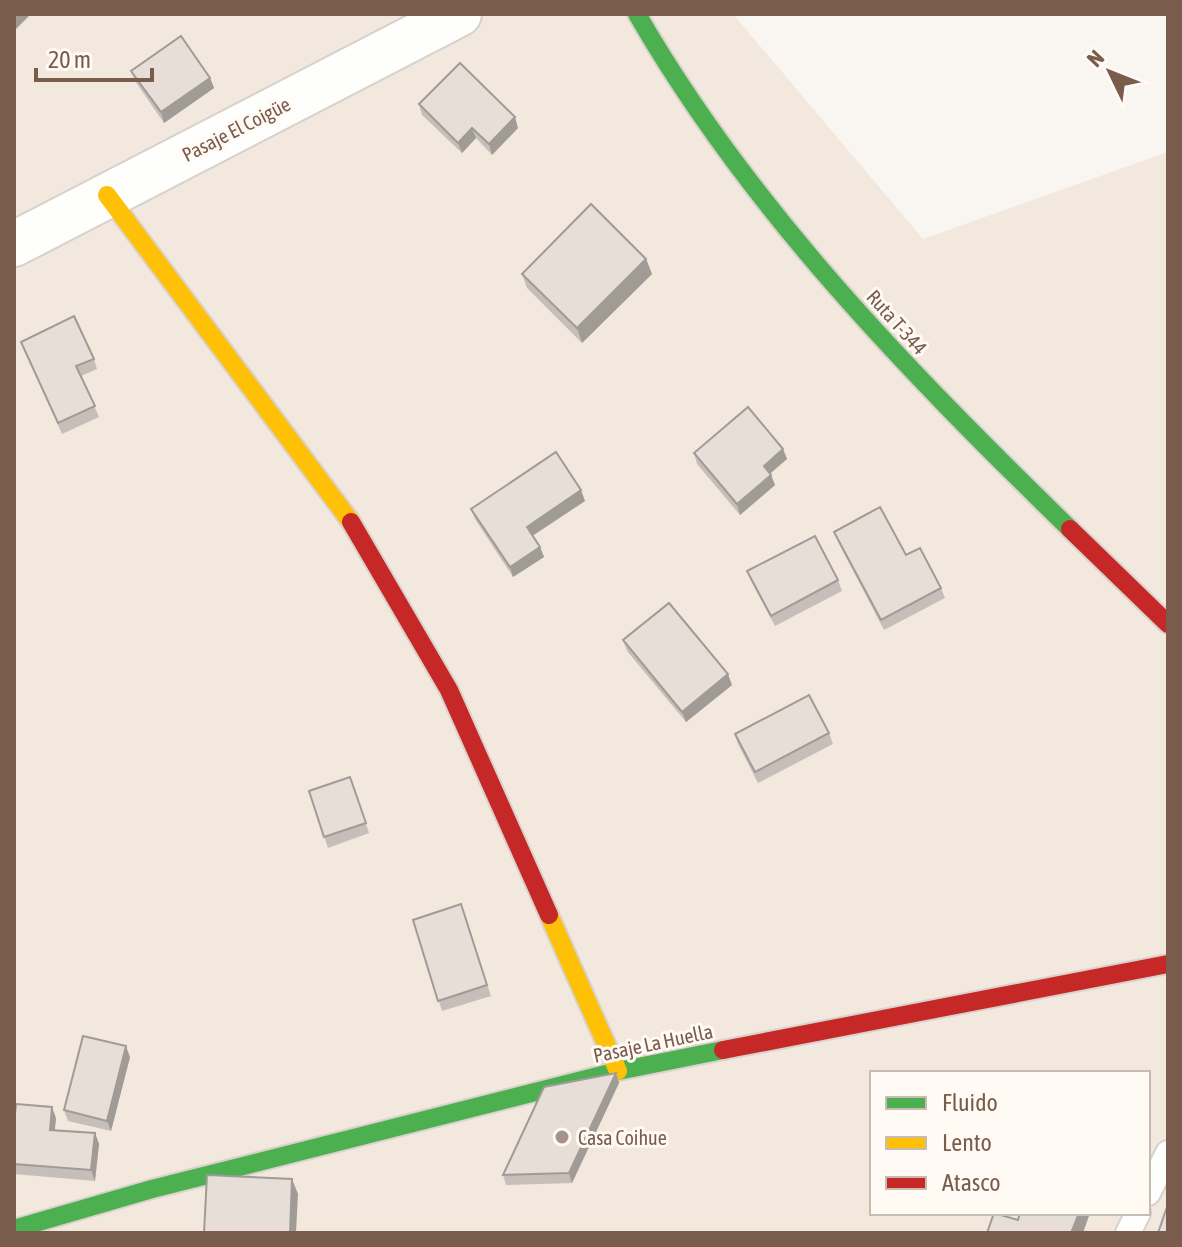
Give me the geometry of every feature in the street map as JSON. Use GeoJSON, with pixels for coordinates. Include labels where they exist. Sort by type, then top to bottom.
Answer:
{"type":"FeatureCollection","features":[{"type":"Feature","properties":{"kind":"street","name":"Pasaje El Coigüe"},"geometry":{"type":"LineString","coordinates":[[14,244],[459,14]]}},
{"type":"Feature","properties":{"kind":"street","name":"Ruta T-344"},"geometry":{"type":"LineString","coordinates":[[637,14],[685,95],[719,142],[790,233],[863,318],[939,400],[1168,624]]}},
{"type":"Feature","properties":{"kind":"street"},"geometry":{"type":"LineString","coordinates":[[107,195],[350,521],[449,690],[618,1071]]}},
{"type":"Feature","properties":{"kind":"street","name":"Pasaje La Huella"},"geometry":{"type":"LineString","coordinates":[[14,1229],[152,1189],[618,1071],[1168,964]]}},
{"type":"Feature","properties":{"kind":"lane"},"geometry":{"type":"LineString","coordinates":[[1150,1189],[1168,1153]]}},
{"type":"Feature","properties":{"kind":"lane"},"geometry":{"type":"LineString","coordinates":[[1128,1233],[1137,1215]]}},
{"type":"Feature","properties":{"kind":"shaded area"},"geometry":{"type":"Polygon","coordinates":[[[14,14],[733,14],[923,239],[1168,152],[1168,1233],[14,1233],[14,14]]]}},
{"type":"Feature","properties":{"kind":"building"},"geometry":{"type":"Polygon","coordinates":[[[181,36],[210,78],[161,112],[131,71],[181,36]]]}},
{"type":"Feature","properties":{"kind":"building"},"geometry":{"type":"Polygon","coordinates":[[[460,63],[515,117],[489,144],[472,128],[458,143],[419,104],[460,63]]]}},
{"type":"Feature","properties":{"kind":"building"},"geometry":{"type":"Polygon","coordinates":[[[591,204],[646,259],[577,328],[522,274],[591,204]]]}},
{"type":"Feature","properties":{"kind":"building"},"geometry":{"type":"Polygon","coordinates":[[[74,316],[94,359],[76,366],[95,406],[58,423],[21,342],[74,316]]]}},
{"type":"Feature","properties":{"kind":"building"},"geometry":{"type":"Polygon","coordinates":[[[748,407],[783,449],[764,466],[771,475],[737,504],[694,453],[748,407]]]}},
{"type":"Feature","properties":{"kind":"building"},"geometry":{"type":"Polygon","coordinates":[[[556,452],[581,490],[527,527],[540,547],[510,567],[471,509],[556,452]]]}},
{"type":"Feature","properties":{"kind":"building"},"geometry":{"type":"Polygon","coordinates":[[[880,507],[906,555],[920,548],[941,588],[881,620],[834,532],[880,507]]]}},
{"type":"Feature","properties":{"kind":"building"},"geometry":{"type":"Polygon","coordinates":[[[815,536],[838,580],[771,616],[747,571],[815,536]]]}},
{"type":"Feature","properties":{"kind":"building"},"geometry":{"type":"Polygon","coordinates":[[[669,603],[728,674],[682,712],[623,640],[669,603]]]}},
{"type":"Feature","properties":{"kind":"building"},"geometry":{"type":"Polygon","coordinates":[[[809,695],[829,733],[755,772],[735,734],[809,695]]]}},
{"type":"Feature","properties":{"kind":"building"},"geometry":{"type":"Polygon","coordinates":[[[350,777],[366,823],[324,837],[309,791],[350,777]]]}},
{"type":"Feature","properties":{"kind":"building"},"geometry":{"type":"Polygon","coordinates":[[[461,904],[487,985],[438,1001],[413,920],[461,904]]]}},
{"type":"Feature","properties":{"kind":"building"},"geometry":{"type":"Polygon","coordinates":[[[83,1036],[126,1046],[107,1121],[64,1110],[83,1036]]]}},
{"type":"Feature","properties":{"kind":"building","name":"Casa Coihue"},"geometry":{"type":"Polygon","coordinates":[[[616,1073],[569,1173],[503,1175],[544,1087],[616,1073]]]}},
{"type":"Feature","properties":{"kind":"building"},"geometry":{"type":"Polygon","coordinates":[[[16,1104],[52,1107],[50,1130],[95,1133],[91,1170],[14,1164],[16,1104]]]}},
{"type":"Feature","properties":{"kind":"building"},"geometry":{"type":"Polygon","coordinates":[[[207,1175],[292,1179],[290,1233],[204,1233],[207,1175]]]}},
{"type":"Feature","properties":{"kind":"building"},"geometry":{"type":"Polygon","coordinates":[[[1168,1204],[1168,1233],[1158,1233],[1168,1204]]]}},
{"type":"Feature","properties":{"kind":"building"},"geometry":{"type":"Polygon","coordinates":[[[993,1215],[1018,1220],[1019,1215],[1078,1215],[1071,1233],[987,1233],[993,1215]]]}},
{"type":"Feature","properties":{"kind":"traffic: fast"},"geometry":{"type":"LineString","coordinates":[[637,14],[681,86],[781,222],[892,349],[1070,529]]}},
{"type":"Feature","properties":{"kind":"traffic: fast"},"geometry":{"type":"LineString","coordinates":[[14,1229],[152,1189],[618,1071],[723,1050]]}},
{"type":"Feature","properties":{"kind":"traffic: slow"},"geometry":{"type":"LineString","coordinates":[[107,195],[351,522]]}},
{"type":"Feature","properties":{"kind":"traffic: slow"},"geometry":{"type":"LineString","coordinates":[[549,915],[618,1071]]}},
{"type":"Feature","properties":{"kind":"traffic: jam"},"geometry":{"type":"LineString","coordinates":[[351,522],[449,690],[549,915]]}},
{"type":"Feature","properties":{"kind":"traffic: jam"},"geometry":{"type":"LineString","coordinates":[[1070,529],[1168,624]]}},
{"type":"Feature","properties":{"kind":"traffic: jam"},"geometry":{"type":"LineString","coordinates":[[723,1050],[1168,964]]}},
{"type":"Feature","properties":{"kind":"place","name":"Casa Coihue"},"geometry":{"type":"Point","coordinates":[562,1137]}}]}
